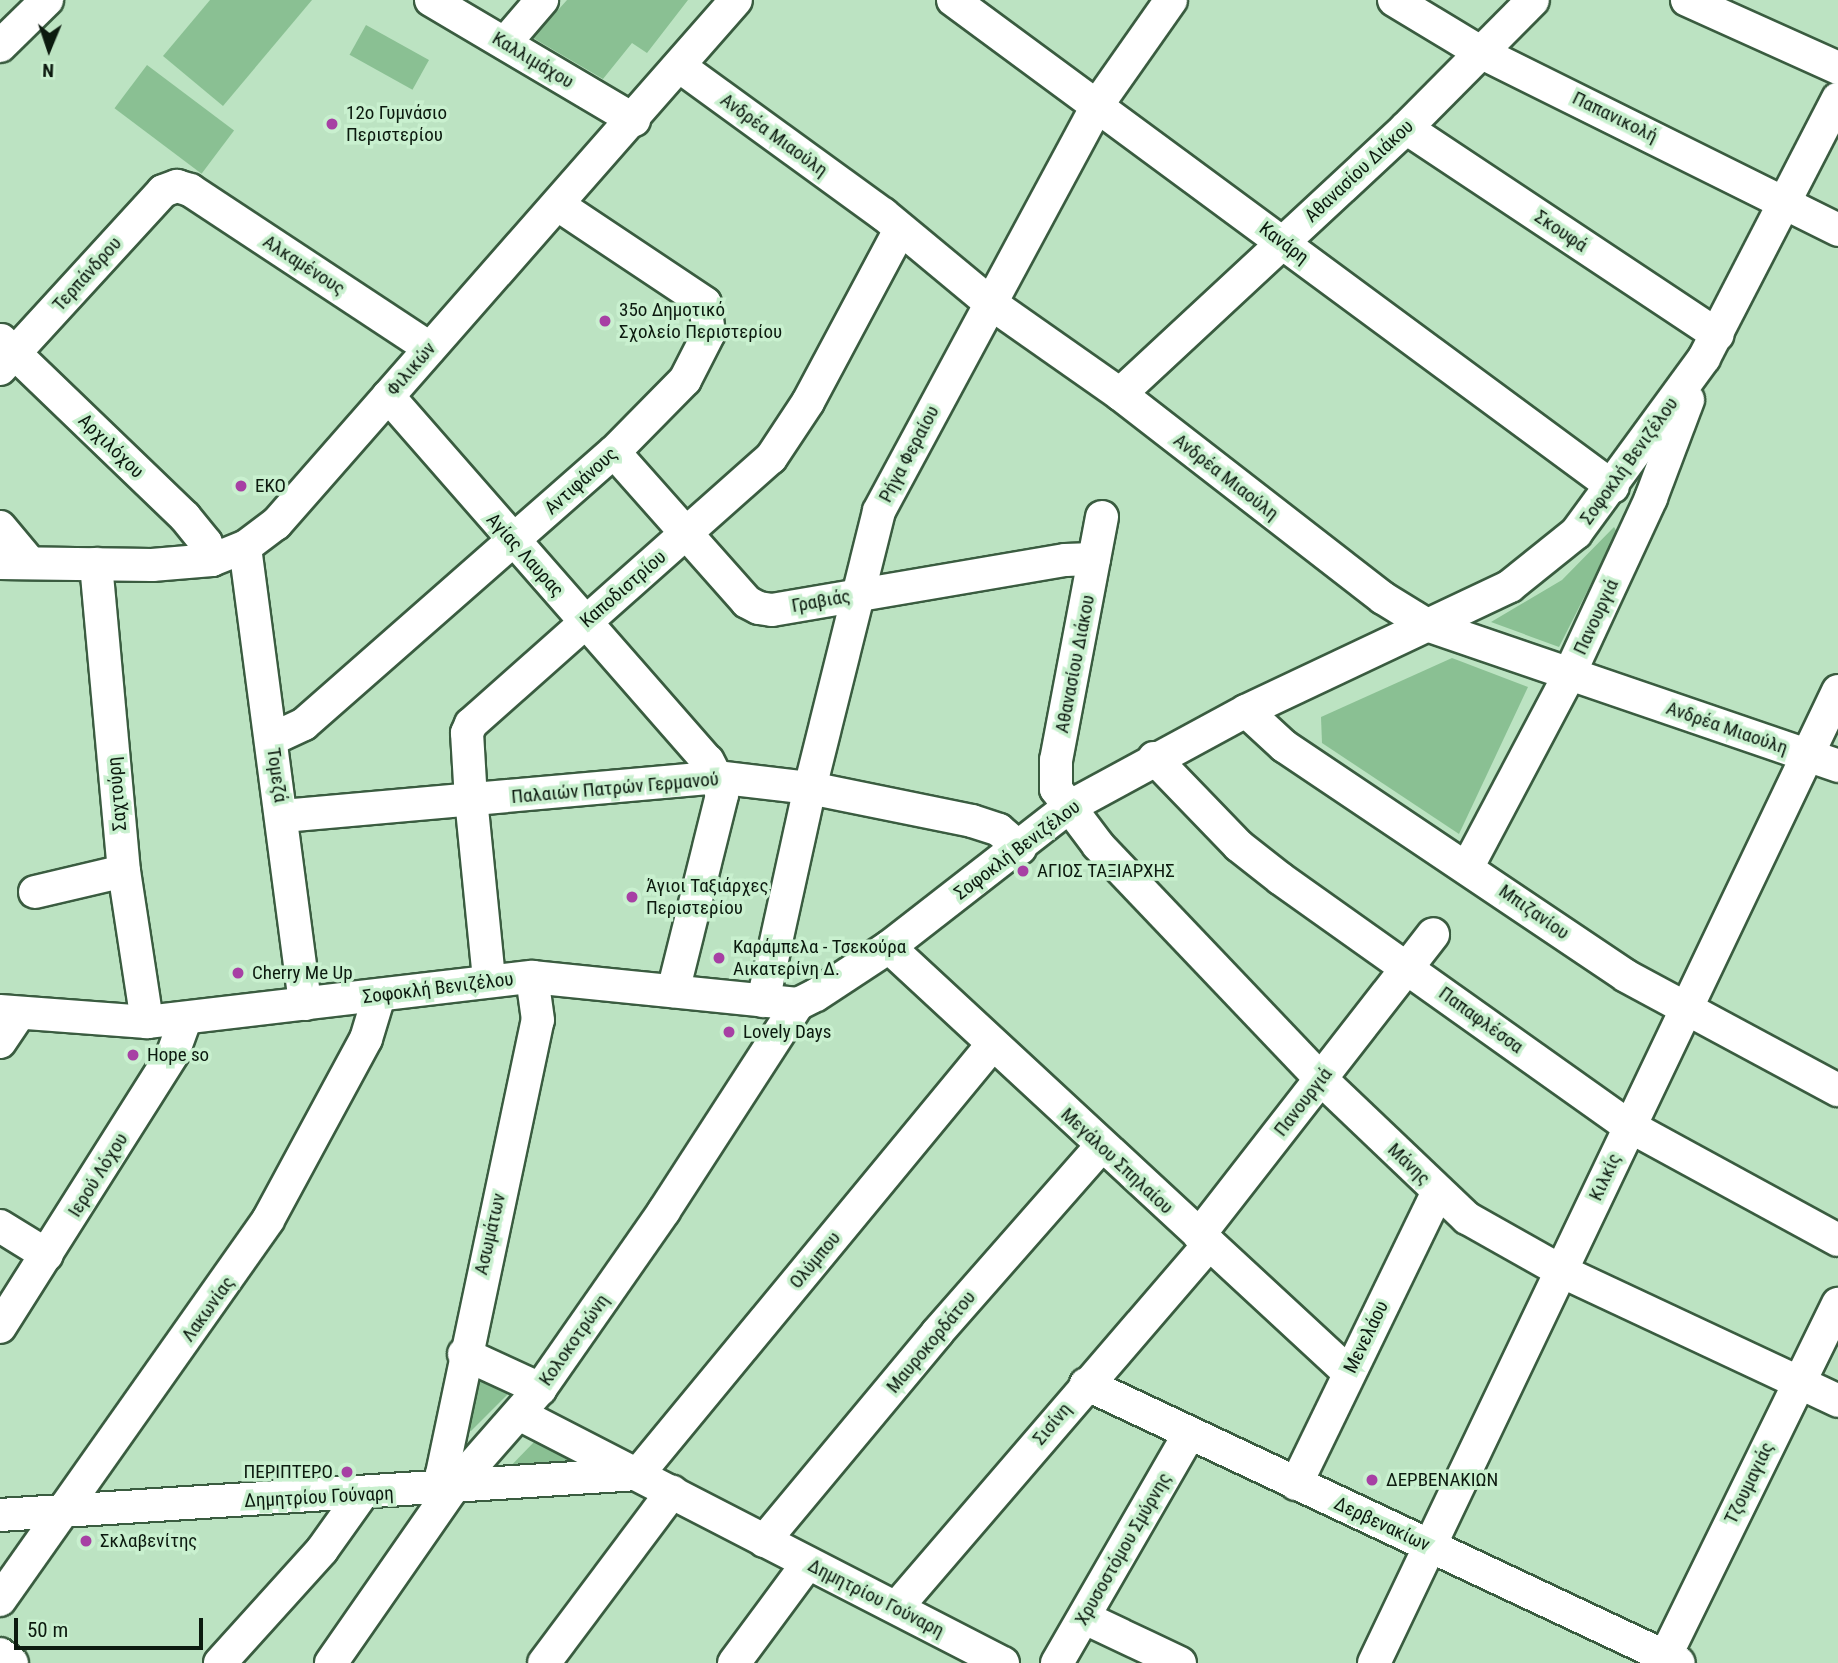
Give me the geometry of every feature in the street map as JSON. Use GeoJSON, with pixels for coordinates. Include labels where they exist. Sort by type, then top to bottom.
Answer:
{"type":"FeatureCollection","features":[{"type":"Feature","properties":{"kind":"street"},"geometry":{"type":"LineString","coordinates":[[0,46],[47,0]]}},
{"type":"Feature","properties":{"kind":"street","name":"Καλλιμάχου"},"geometry":{"type":"LineString","coordinates":[[431,0],[634,120]]}},
{"type":"Feature","properties":{"kind":"street"},"geometry":{"type":"LineString","coordinates":[[505,43],[542,0]]}},
{"type":"Feature","properties":{"kind":"street","name":"Φιλικών"},"geometry":{"type":"LineString","coordinates":[[15,563],[96,564],[212,560],[245,547],[276,524],[634,120],[736,0]]}},
{"type":"Feature","properties":{"kind":"street","name":"Κανάρη"},"geometry":{"type":"LineString","coordinates":[[953,0],[1098,104],[1613,487]]}},
{"type":"Feature","properties":{"kind":"street","name":"Ρήγα Φεραίου"},"geometry":{"type":"LineString","coordinates":[[764,1001],[810,788],[879,511],[989,302],[1098,104],[1171,0]]}},
{"type":"Feature","properties":{"kind":"street","name":"Παπανικολή"},"geometry":{"type":"LineString","coordinates":[[1394,0],[1482,53],[1785,200],[1838,230]]}},
{"type":"Feature","properties":{"kind":"street","name":"Αθανασίου Διάκου"},"geometry":{"type":"LineString","coordinates":[[1120,394],[1406,128],[1533,0]]}},
{"type":"Feature","properties":{"kind":"street"},"geometry":{"type":"LineString","coordinates":[[1687,0],[1838,68]]}},
{"type":"Feature","properties":{"kind":"street","name":"Ανδρέα Μιαούλη"},"geometry":{"type":"LineString","coordinates":[[679,66],[900,230],[989,302],[1120,394],[1383,598],[1427,625],[1838,766]]}},
{"type":"Feature","properties":{"kind":"street","name":"Σοφοκλή Βενιζέλου"},"geometry":{"type":"LineString","coordinates":[[10,1013],[147,1022],[379,996],[489,979],[533,977],[798,1004],[889,947],[1020,848],[1069,807],[1154,758],[1246,711],[1478,603],[1538,566],[1576,533],[1613,487],[1711,346],[1838,98]]}},
{"type":"Feature","properties":{"kind":"street","name":"Σκουφά"},"geometry":{"type":"LineString","coordinates":[[1406,128],[1711,346]]}},
{"type":"Feature","properties":{"kind":"street","name":"Αλκαμένους"},"geometry":{"type":"LineString","coordinates":[[177,186],[190,190],[430,348]]}},
{"type":"Feature","properties":{"kind":"street","name":"Τερπάνδρου"},"geometry":{"type":"LineString","coordinates":[[5,354],[163,191],[177,186]]}},
{"type":"Feature","properties":{"kind":"street","name":"Αντιφάνους"},"geometry":{"type":"LineString","coordinates":[[272,739],[304,724],[513,543],[614,452],[685,380],[709,333],[709,317],[705,303],[558,205]]}},
{"type":"Feature","properties":{"kind":"street","name":"Καποδιστρίου"},"geometry":{"type":"LineString","coordinates":[[489,979],[471,800],[467,733],[471,724],[771,458],[808,402],[900,230]]}},
{"type":"Feature","properties":{"kind":"street","name":"Πανουργιά"},"geometry":{"type":"LineString","coordinates":[[1468,866],[1569,675],[1651,498],[1711,346]]}},
{"type":"Feature","properties":{"kind":"street","name":"Αρχιλόχου"},"geometry":{"type":"LineString","coordinates":[[5,354],[185,517],[206,543],[212,560]]}},
{"type":"Feature","properties":{"kind":"street","name":"Αγίας Λαυρας"},"geometry":{"type":"LineString","coordinates":[[388,396],[513,543],[586,621],[708,761],[716,777]]}},
{"type":"Feature","properties":{"kind":"street","name":"Γραβιάς"},"geometry":{"type":"LineString","coordinates":[[614,452],[747,601],[758,608],[772,610],[1065,560],[1094,559]]}},
{"type":"Feature","properties":{"kind":"street","name":"Αθανασίου Διάκου"},"geometry":{"type":"LineString","coordinates":[[1069,807],[1056,789],[1056,760],[1102,517]]}},
{"type":"Feature","properties":{"kind":"street"},"geometry":{"type":"LineString","coordinates":[[0,527],[15,563]]}},
{"type":"Feature","properties":{"kind":"street","name":"Τομεζά"},"geometry":{"type":"LineString","coordinates":[[245,547],[283,816],[305,1004]]}},
{"type":"Feature","properties":{"kind":"street","name":"Σαχτούρη"},"geometry":{"type":"LineString","coordinates":[[96,564],[124,872],[147,1022]]}},
{"type":"Feature","properties":{"kind":"street","name":"Κιλκίς"},"geometry":{"type":"LineString","coordinates":[[1374,1663],[1838,691]]}},
{"type":"Feature","properties":{"kind":"street","name":"Μπιζανίου"},"geometry":{"type":"LineString","coordinates":[[1246,711],[1284,746],[1468,866],[1626,976],[1838,1090]]}},
{"type":"Feature","properties":{"kind":"street","name":"Παπαφλέσσα"},"geometry":{"type":"LineString","coordinates":[[1154,758],[1238,846],[1629,1126],[1838,1240]]}},
{"type":"Feature","properties":{"kind":"street"},"geometry":{"type":"LineString","coordinates":[[673,991],[722,795],[716,777]]}},
{"type":"Feature","properties":{"kind":"street","name":"Παλαιών Πατρών Γερμανού"},"geometry":{"type":"LineString","coordinates":[[283,816],[716,777],[810,788],[972,821],[999,830],[1020,848]]}},
{"type":"Feature","properties":{"kind":"street","name":"Μάνης"},"geometry":{"type":"LineString","coordinates":[[1069,807],[1098,845],[1321,1079],[1467,1218],[1561,1271],[1838,1401]]}},
{"type":"Feature","properties":{"kind":"street"},"geometry":{"type":"LineString","coordinates":[[34,892],[124,872]]}},
{"type":"Feature","properties":{"kind":"street","name":"Πανουργιά"},"geometry":{"type":"LineString","coordinates":[[1204,1239],[1321,1079],[1433,934]]}},
{"type":"Feature","properties":{"kind":"street","name":"Μεγάλου Σπηλαίου"},"geometry":{"type":"LineString","coordinates":[[889,947],[1348,1372]]}},
{"type":"Feature","properties":{"kind":"street","name":"Ασωμάτων"},"geometry":{"type":"LineString","coordinates":[[452,1489],[442,1474],[464,1354],[538,1020],[533,977]]}},
{"type":"Feature","properties":{"kind":"street","name":"Λακωνίας"},"geometry":{"type":"LineString","coordinates":[[0,1600],[268,1220],[366,1039],[379,996]]}},
{"type":"Feature","properties":{"kind":"street","name":"Κολοκοτρώνη"},"geometry":{"type":"LineString","coordinates":[[331,1663],[452,1489],[520,1415],[540,1389],[664,1211],[798,1004]]}},
{"type":"Feature","properties":{"kind":"street"},"geometry":{"type":"LineString","coordinates":[[0,1042],[10,1013]]}},
{"type":"Feature","properties":{"kind":"street","name":"Ιερού Λόχου"},"geometry":{"type":"LineString","coordinates":[[0,1327],[173,1053],[186,1018]]}},
{"type":"Feature","properties":{"kind":"street","name":"Ολύμπου"},"geometry":{"type":"LineString","coordinates":[[638,1474],[992,1045]]}},
{"type":"Feature","properties":{"kind":"street","name":"Μαυροκορδάτου"},"geometry":{"type":"LineString","coordinates":[[764,1541],[937,1333],[1101,1146]]}},
{"type":"Feature","properties":{"kind":"street","name":"Μενελάου"},"geometry":{"type":"LineString","coordinates":[[1296,1484],[1348,1372],[1438,1192]]}},
{"type":"Feature","properties":{"kind":"street"},"geometry":{"type":"LineString","coordinates":[[0,1226],[47,1255]]}},
{"type":"Feature","properties":{"kind":"street","name":"Σισίνη"},"geometry":{"type":"LineString","coordinates":[[897,1607],[1086,1384],[1204,1239]]}},
{"type":"Feature","properties":{"kind":"street","name":"Τζουμαγιάς"},"geometry":{"type":"LineString","coordinates":[[1669,1661],[1798,1382],[1838,1304]]}},
{"type":"Feature","properties":{"kind":"street"},"geometry":{"type":"LineString","coordinates":[[464,1354],[540,1389]]}},
{"type":"Feature","properties":{"kind":"street","name":"Δερβενακίων"},"geometry":{"type":"LineString","coordinates":[[1086,1384],[1669,1661]]}},
{"type":"Feature","properties":{"kind":"street","name":"Δημητρίου Γούναρη"},"geometry":{"type":"LineString","coordinates":[[520,1415],[1003,1663]]}},
{"type":"Feature","properties":{"kind":"street","name":"Χρυσοστόμου Σμύρνης"},"geometry":{"type":"LineString","coordinates":[[1057,1663],[1189,1434]]}},
{"type":"Feature","properties":{"kind":"street","name":"Δημητρίου Γούναρη"},"geometry":{"type":"LineString","coordinates":[[0,1515],[452,1489],[638,1474]]}},
{"type":"Feature","properties":{"kind":"street"},"geometry":{"type":"LineString","coordinates":[[544,1663],[672,1492]]}},
{"type":"Feature","properties":{"kind":"street"},"geometry":{"type":"LineString","coordinates":[[220,1663],[322,1550],[362,1494]]}},
{"type":"Feature","properties":{"kind":"street"},"geometry":{"type":"LineString","coordinates":[[734,1663],[808,1563]]}},
{"type":"Feature","properties":{"kind":"street"},"geometry":{"type":"LineString","coordinates":[[1085,1618],[1180,1663]]}},
{"type":"Feature","properties":{"kind":"street"},"geometry":{"type":"LineString","coordinates":[[0,1654],[12,1663]]}},
{"type":"Feature","properties":{"kind":"green space"},"geometry":{"type":"Polygon","coordinates":[[[210,0],[312,0],[223,106],[163,56],[210,0]]]}},
{"type":"Feature","properties":{"kind":"green space"},"geometry":{"type":"Polygon","coordinates":[[[567,0],[688,0],[647,53],[632,43],[603,79],[533,38],[567,0]]]}},
{"type":"Feature","properties":{"kind":"green space"},"geometry":{"type":"Polygon","coordinates":[[[366,25],[429,60],[412,90],[350,55],[366,25]]]}},
{"type":"Feature","properties":{"kind":"green space"},"geometry":{"type":"Polygon","coordinates":[[[147,65],[234,131],[202,174],[115,108],[147,65]]]}},
{"type":"Feature","properties":{"kind":"green space"},"geometry":{"type":"Polygon","coordinates":[[[1614,527],[1617,532],[1559,647],[1491,622],[1562,580],[1614,527]]]}},
{"type":"Feature","properties":{"kind":"green space"},"geometry":{"type":"Polygon","coordinates":[[[1452,658],[1528,687],[1459,834],[1322,743],[1321,717],[1452,658]]]}},
{"type":"Feature","properties":{"kind":"green space"},"geometry":{"type":"Polygon","coordinates":[[[474,1375],[512,1390],[471,1431],[466,1430],[474,1375]]]}},
{"type":"Feature","properties":{"kind":"green space"},"geometry":{"type":"Polygon","coordinates":[[[535,1441],[595,1468],[500,1477],[535,1441]]]}},
{"type":"Feature","properties":{"kind":"place","name":"12ο Γυμνάσιο Περιστερίου"},"geometry":{"type":"Point","coordinates":[332,124]}},
{"type":"Feature","properties":{"kind":"place","name":"35ο Δημοτικό Σχολείο Περιστερίου"},"geometry":{"type":"Point","coordinates":[605,321]}},
{"type":"Feature","properties":{"kind":"place","name":"EKO"},"geometry":{"type":"Point","coordinates":[241,486]}},
{"type":"Feature","properties":{"kind":"place","name":"ΑΓΙΟΣ ΤΑΞΙΑΡΧΗΣ"},"geometry":{"type":"Point","coordinates":[1023,871]}},
{"type":"Feature","properties":{"kind":"place","name":"Άγιοι Ταξιάρχες Περιστερίου"},"geometry":{"type":"Point","coordinates":[632,897]}},
{"type":"Feature","properties":{"kind":"place","name":"Καράμπελα - Τσεκούρα Αικατερίνη Δ."},"geometry":{"type":"Point","coordinates":[719,958]}},
{"type":"Feature","properties":{"kind":"place","name":"Cherry Me Up"},"geometry":{"type":"Point","coordinates":[238,973]}},
{"type":"Feature","properties":{"kind":"place","name":"Lovely Days"},"geometry":{"type":"Point","coordinates":[729,1032]}},
{"type":"Feature","properties":{"kind":"place","name":"Hope so"},"geometry":{"type":"Point","coordinates":[133,1055]}},
{"type":"Feature","properties":{"kind":"place","name":"ΠΕΡΙΠΤΕΡΟ"},"geometry":{"type":"Point","coordinates":[347,1472]}},
{"type":"Feature","properties":{"kind":"place","name":"ΔΕΡΒΕΝΑΚΙΩΝ"},"geometry":{"type":"Point","coordinates":[1372,1480]}},
{"type":"Feature","properties":{"kind":"place","name":"Σκλαβενίτης"},"geometry":{"type":"Point","coordinates":[86,1541]}}]}
